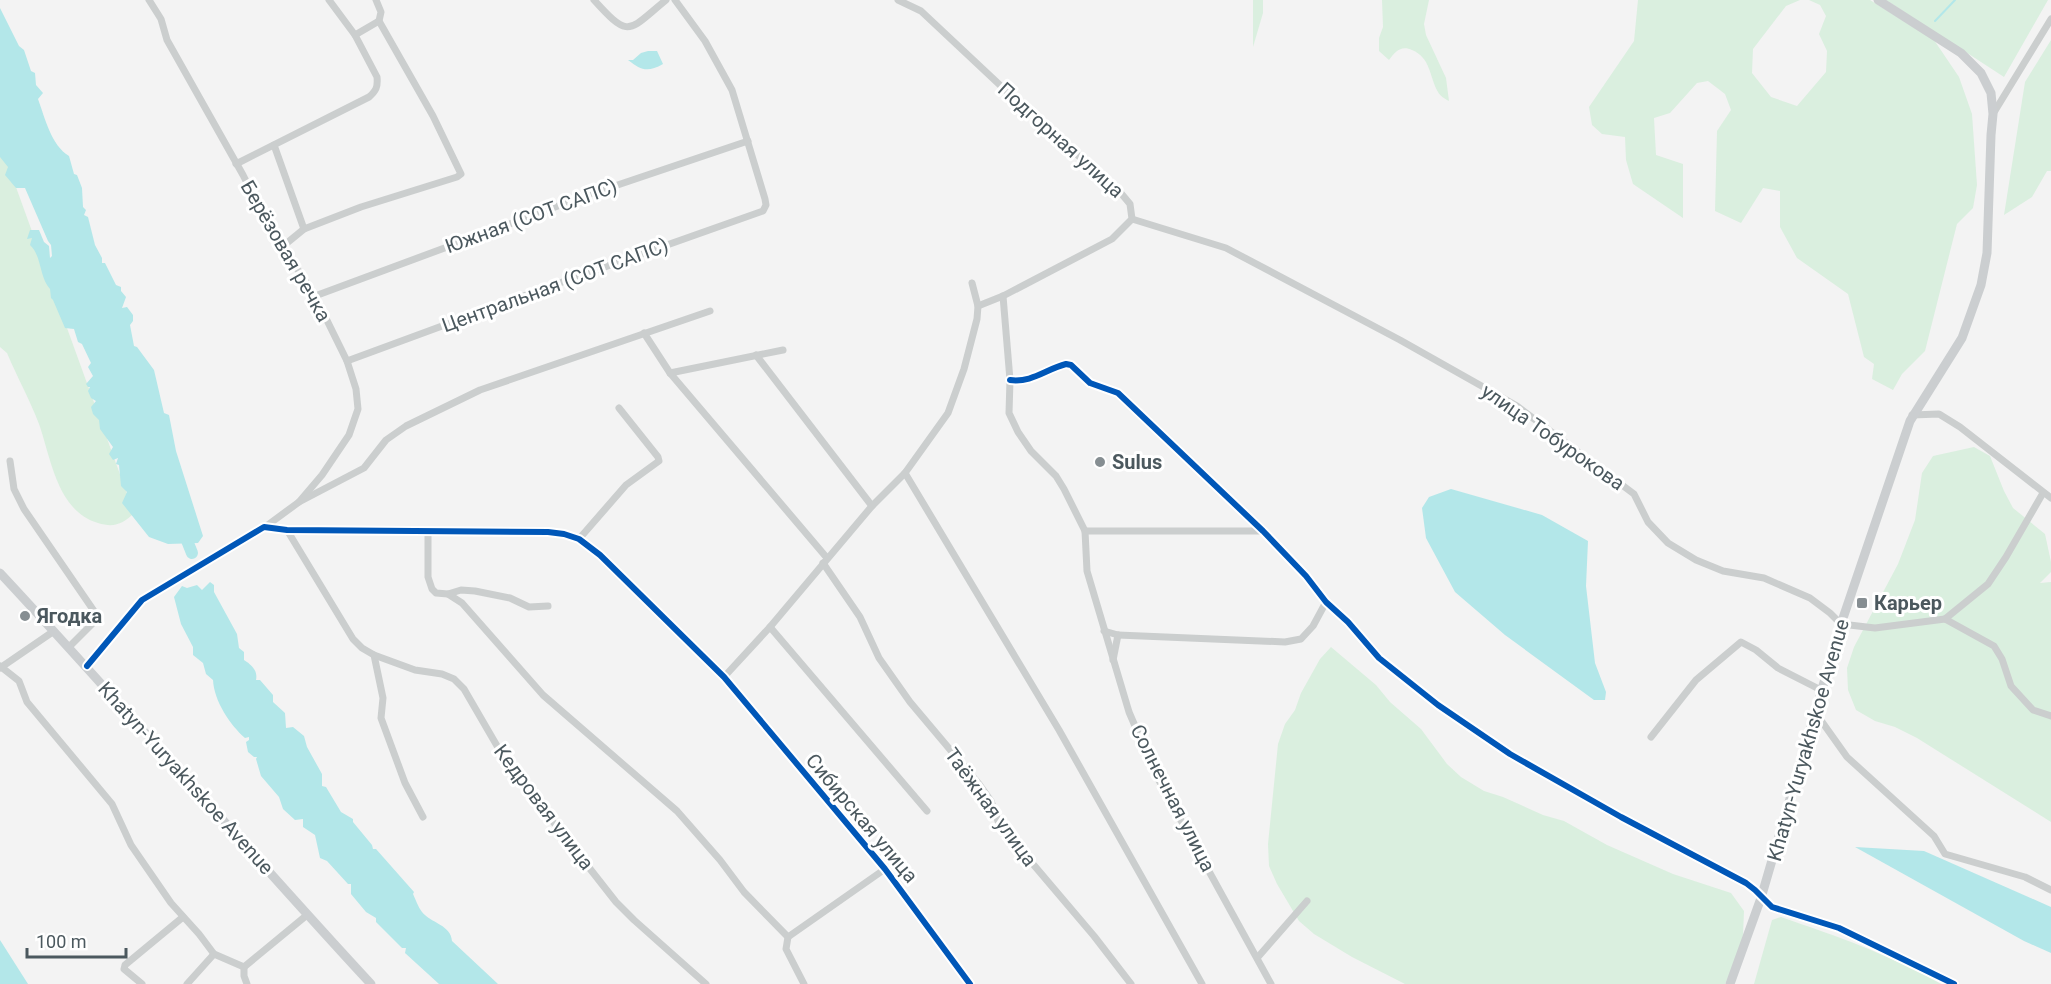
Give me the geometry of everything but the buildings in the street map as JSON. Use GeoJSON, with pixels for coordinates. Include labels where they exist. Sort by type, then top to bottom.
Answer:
{"type":"FeatureCollection","features":[{"type":"Feature","properties":{"kind":"street","name":"Берёзовая речка"},"geometry":{"type":"LineString","coordinates":[[149,0],[161,19],[167,40],[266,221],[315,296],[347,361],[356,389],[358,409],[349,435],[322,476],[300,502]]}},
{"type":"Feature","properties":{"kind":"street"},"geometry":{"type":"LineString","coordinates":[[236,164],[369,97],[376,91],[377,77],[355,35],[329,0]]}},
{"type":"Feature","properties":{"kind":"street"},"geometry":{"type":"LineString","coordinates":[[282,248],[303,229],[360,207],[461,174],[433,116],[379,21],[381,12],[376,0]]}},
{"type":"Feature","properties":{"kind":"street"},"geometry":{"type":"LineString","coordinates":[[594,0],[615,24],[625,28],[634,26],[666,0]]}},
{"type":"Feature","properties":{"kind":"street"},"geometry":{"type":"LineString","coordinates":[[675,0],[705,41],[732,90],[748,141]]}},
{"type":"Feature","properties":{"kind":"street","name":"Подгорная улица"},"geometry":{"type":"LineString","coordinates":[[898,0],[921,12],[1032,116],[1120,192],[1130,204],[1132,219],[1112,239],[1003,296],[978,306]]}},
{"type":"Feature","properties":{"kind":"street","name":"Khatyn-Yuryakhskoe Avenue"},"geometry":{"type":"LineString","coordinates":[[1730,984],[1761,898],[1841,624],[1912,415],[1962,338],[1981,285],[1987,254],[1991,135],[1994,114],[1991,93],[1981,73],[1961,53],[1878,0]]}},
{"type":"Feature","properties":{"kind":"street"},"geometry":{"type":"LineString","coordinates":[[1994,114],[2051,19]]}},
{"type":"Feature","properties":{"kind":"street"},"geometry":{"type":"LineString","coordinates":[[355,35],[379,21]]}},
{"type":"Feature","properties":{"kind":"street","name":"Центральная (СОТ САПС)"},"geometry":{"type":"LineString","coordinates":[[347,361],[763,211],[766,205],[765,199],[748,141]]}},
{"type":"Feature","properties":{"kind":"street","name":"Южная (СОТ САПС)"},"geometry":{"type":"LineString","coordinates":[[315,296],[592,194],[748,141]]}},
{"type":"Feature","properties":{"kind":"street"},"geometry":{"type":"LineString","coordinates":[[274,146],[303,229]]}},
{"type":"Feature","properties":{"kind":"street","name":"улица Тобурокова"},"geometry":{"type":"LineString","coordinates":[[1132,219],[1226,248],[1410,345],[1517,406],[1634,494],[1648,522],[1668,543],[1696,560],[1723,571],[1764,578],[1801,594],[1830,613],[1841,624]]}},
{"type":"Feature","properties":{"kind":"street"},"geometry":{"type":"LineString","coordinates":[[724,676],[770,627],[872,506],[905,472],[948,413],[964,369],[977,319],[978,306],[972,283]]}},
{"type":"Feature","properties":{"kind":"street"},"geometry":{"type":"LineString","coordinates":[[1003,296],[1010,380],[1009,413],[1031,451],[1056,476],[1085,531],[1263,531]]}},
{"type":"Feature","properties":{"kind":"street"},"geometry":{"type":"LineString","coordinates":[[87,666],[142,600],[264,527],[300,502],[364,468],[386,440],[406,426],[480,390],[710,310]]}},
{"type":"Feature","properties":{"kind":"street","name":"Таёжная улица"},"geometry":{"type":"LineString","coordinates":[[644,333],[670,374],[825,560],[860,617],[879,658],[910,702],[979,784],[991,801],[998,820],[1016,844],[1094,936],[1131,984]]}},
{"type":"Feature","properties":{"kind":"street"},"geometry":{"type":"LineString","coordinates":[[670,374],[783,350]]}},
{"type":"Feature","properties":{"kind":"street"},"geometry":{"type":"LineString","coordinates":[[756,355],[872,506]]}},
{"type":"Feature","properties":{"kind":"street"},"geometry":{"type":"LineString","coordinates":[[1010,380],[1035,378],[1061,365],[1071,365],[1090,383],[1118,393],[1263,531],[1306,576],[1326,602],[1348,622],[1378,658],[1438,705],[1510,754],[1621,817],[1746,883],[1772,907],[1839,928],[1954,984]]}},
{"type":"Feature","properties":{"kind":"street"},"geometry":{"type":"LineString","coordinates":[[264,527],[287,530],[548,532],[579,539],[627,485],[659,461],[619,408]]}},
{"type":"Feature","properties":{"kind":"street"},"geometry":{"type":"LineString","coordinates":[[1912,415],[1939,414],[1960,427],[2051,498]]}},
{"type":"Feature","properties":{"kind":"street"},"geometry":{"type":"LineString","coordinates":[[10,461],[14,489],[24,509],[96,616],[94,622],[69,647]]}},
{"type":"Feature","properties":{"kind":"street"},"geometry":{"type":"LineString","coordinates":[[905,472],[1059,730],[1202,984]]}},
{"type":"Feature","properties":{"kind":"street"},"geometry":{"type":"LineString","coordinates":[[1841,624],[1875,627],[1945,619],[1988,584],[2007,557],[2043,492]]}},
{"type":"Feature","properties":{"kind":"street","name":"Кедровая улица"},"geometry":{"type":"LineString","coordinates":[[287,530],[353,639],[374,655],[415,670],[442,674],[454,679],[464,689],[507,763],[616,902],[706,984]]}},
{"type":"Feature","properties":{"kind":"street"},"geometry":{"type":"LineString","coordinates":[[428,531],[429,583],[436,593],[475,591],[510,598],[529,607],[548,606]]}},
{"type":"Feature","properties":{"kind":"street","name":"Солнечная улица"},"geometry":{"type":"LineString","coordinates":[[1085,531],[1087,571],[1128,712],[1156,775],[1271,984]]}},
{"type":"Feature","properties":{"kind":"street","name":"Сибирская улица"},"geometry":{"type":"LineString","coordinates":[[579,539],[626,580],[724,676],[885,868],[970,984]]}},
{"type":"Feature","properties":{"kind":"street","name":"Khatyn-Yuryakhskoe Avenue"},"geometry":{"type":"LineString","coordinates":[[0,573],[87,666],[371,984]]}},
{"type":"Feature","properties":{"kind":"street"},"geometry":{"type":"LineString","coordinates":[[448,594],[472,612],[550,701],[677,811],[720,860],[744,892],[788,938]]}},
{"type":"Feature","properties":{"kind":"street"},"geometry":{"type":"LineString","coordinates":[[1104,631],[1119,635],[1285,642],[1301,639],[1313,626],[1326,602]]}},
{"type":"Feature","properties":{"kind":"street"},"geometry":{"type":"LineString","coordinates":[[1945,619],[1994,646],[2002,659],[2011,686],[2033,710],[2051,716]]}},
{"type":"Feature","properties":{"kind":"street"},"geometry":{"type":"LineString","coordinates":[[770,627],[927,811]]}},
{"type":"Feature","properties":{"kind":"street"},"geometry":{"type":"LineString","coordinates":[[54,631],[0,667],[19,681],[27,702],[112,804],[131,845],[149,873],[183,916],[214,954],[244,968]]}},
{"type":"Feature","properties":{"kind":"street"},"geometry":{"type":"LineString","coordinates":[[1113,662],[1119,635]]}},
{"type":"Feature","properties":{"kind":"street"},"geometry":{"type":"LineString","coordinates":[[1652,737],[1696,680],[1742,642],[1778,668],[1821,690]]}},
{"type":"Feature","properties":{"kind":"street"},"geometry":{"type":"LineString","coordinates":[[374,655],[383,698],[381,718],[405,783],[423,817]]}},
{"type":"Feature","properties":{"kind":"street"},"geometry":{"type":"LineString","coordinates":[[1815,712],[1847,756],[1934,836],[1945,854],[2025,877],[2051,890]]}},
{"type":"Feature","properties":{"kind":"street"},"geometry":{"type":"LineString","coordinates":[[804,984],[786,949],[788,938],[885,868]]}},
{"type":"Feature","properties":{"kind":"street"},"geometry":{"type":"LineString","coordinates":[[1258,957],[1307,901]]}},
{"type":"Feature","properties":{"kind":"street"},"geometry":{"type":"LineString","coordinates":[[247,984],[244,968],[307,915]]}},
{"type":"Feature","properties":{"kind":"street"},"geometry":{"type":"LineString","coordinates":[[142,984],[124,969],[125,965],[183,916]]}},
{"type":"Feature","properties":{"kind":"street"},"geometry":{"type":"LineString","coordinates":[[187,984],[214,954]]}},
{"type":"Feature","properties":{"kind":"green space"},"geometry":{"type":"Polygon","coordinates":[[[1253,0],[1263,0],[1263,13],[1253,47],[1253,0]]]}},
{"type":"Feature","properties":{"kind":"green space"},"geometry":{"type":"Polygon","coordinates":[[[1382,0],[1429,0],[1424,24],[1426,35],[1446,78],[1449,101],[1439,93],[1429,68],[1418,53],[1401,49],[1389,60],[1379,51],[1379,38],[1383,27],[1382,0]]]}},
{"type":"Feature","properties":{"kind":"green space"},"geometry":{"type":"Polygon","coordinates":[[[1638,0],[1800,0],[1786,6],[1753,49],[1752,73],[1771,97],[1797,106],[1826,72],[1827,51],[1819,34],[1826,16],[1820,5],[1809,0],[1870,0],[1934,40],[1959,77],[1972,114],[1977,185],[1973,208],[1957,224],[1925,351],[1902,374],[1893,390],[1872,379],[1874,364],[1864,357],[1848,294],[1797,258],[1780,227],[1780,191],[1763,188],[1741,223],[1715,211],[1717,131],[1731,110],[1725,94],[1708,81],[1697,83],[1670,113],[1654,118],[1656,155],[1683,164],[1683,218],[1633,184],[1626,160],[1625,137],[1602,134],[1592,125],[1589,107],[1634,41],[1638,0]]]}},
{"type":"Feature","properties":{"kind":"green space"},"geometry":{"type":"Polygon","coordinates":[[[1886,0],[2048,0],[2004,77],[1886,0]]]}},
{"type":"Feature","properties":{"kind":"green space"},"geometry":{"type":"Polygon","coordinates":[[[2051,40],[2051,171],[2047,171],[2032,197],[2004,215],[2025,82],[2051,40]]]}},
{"type":"Feature","properties":{"kind":"green space"},"geometry":{"type":"Polygon","coordinates":[[[0,143],[134,513],[118,524],[98,523],[84,517],[64,495],[52,467],[32,406],[7,353],[0,347],[0,143]]]}},
{"type":"Feature","properties":{"kind":"green space"},"geometry":{"type":"Polygon","coordinates":[[[1974,447],[1990,456],[2013,508],[2045,534],[2051,562],[2051,572],[2040,583],[2051,582],[2051,822],[1917,738],[1895,727],[1875,721],[1856,710],[1848,690],[1847,668],[1854,647],[1898,564],[1915,520],[1922,473],[1933,456],[1974,447]]]}},
{"type":"Feature","properties":{"kind":"green space"},"geometry":{"type":"Polygon","coordinates":[[[1331,647],[1376,685],[1390,702],[1421,729],[1447,764],[1461,777],[1484,791],[1564,821],[1607,845],[1673,874],[1731,893],[1744,911],[1743,935],[1737,958],[1725,984],[1405,984],[1352,957],[1314,934],[1299,921],[1277,884],[1269,866],[1268,844],[1278,744],[1285,724],[1295,710],[1301,693],[1320,659],[1331,647]]]}},
{"type":"Feature","properties":{"kind":"green space"},"geometry":{"type":"Polygon","coordinates":[[[1781,917],[1882,955],[1941,984],[1754,984],[1772,920],[1781,917]]]}},
{"type":"Feature","properties":{"kind":"water"},"geometry":{"type":"Polygon","coordinates":[[[0,8],[19,46],[24,50],[31,71],[35,73],[36,85],[43,93],[38,99],[49,130],[58,145],[69,156],[74,174],[77,175],[82,188],[83,207],[86,210],[84,215],[88,217],[102,263],[105,263],[116,285],[121,287],[126,297],[122,308],[127,307],[133,315],[130,325],[134,346],[154,370],[164,413],[169,415],[176,451],[203,536],[198,543],[168,544],[149,537],[122,503],[127,492],[121,486],[119,465],[116,464],[118,458],[113,460],[109,454],[113,447],[100,429],[99,420],[93,414],[91,407],[96,401],[91,398],[88,391],[90,387],[86,384],[93,376],[88,367],[91,363],[82,344],[78,342],[74,329],[65,328],[51,298],[50,289],[44,279],[37,255],[30,245],[32,238],[27,239],[30,230],[39,230],[44,242],[49,246],[50,258],[52,256],[51,245],[25,188],[16,188],[5,175],[8,167],[0,157],[0,8]]]}},
{"type":"Feature","properties":{"kind":"water"},"geometry":{"type":"Polygon","coordinates":[[[657,51],[663,64],[653,69],[644,69],[628,60],[633,60],[641,53],[657,51]]]}},
{"type":"Feature","properties":{"kind":"water"},"geometry":{"type":"Polygon","coordinates":[[[1451,489],[1542,515],[1588,541],[1586,586],[1595,663],[1606,692],[1605,700],[1594,700],[1505,635],[1455,592],[1426,538],[1422,508],[1429,497],[1451,489]]]}},
{"type":"Feature","properties":{"kind":"water"},"geometry":{"type":"Polygon","coordinates":[[[210,582],[214,585],[214,592],[237,634],[239,648],[244,652],[244,660],[255,671],[256,680],[260,680],[273,695],[273,702],[285,713],[286,728],[293,727],[304,736],[307,747],[322,774],[322,786],[326,787],[341,812],[353,819],[373,849],[376,849],[414,892],[422,912],[448,931],[452,941],[498,984],[439,984],[405,953],[406,948],[402,948],[376,922],[376,918],[366,912],[351,894],[351,884],[348,884],[327,861],[320,858],[315,835],[303,827],[303,819],[295,820],[283,809],[279,797],[261,776],[257,757],[248,752],[246,742],[249,737],[245,738],[239,733],[224,712],[216,696],[213,680],[206,674],[203,663],[193,655],[193,647],[181,624],[174,597],[182,586],[187,588],[197,585],[202,590],[210,582]]]}},
{"type":"Feature","properties":{"kind":"water"},"geometry":{"type":"Polygon","coordinates":[[[1855,847],[1924,851],[2051,907],[2051,953],[2024,941],[1855,847]]]}},
{"type":"Feature","properties":{"kind":"water"},"geometry":{"type":"Polygon","coordinates":[[[0,940],[28,984],[0,984],[0,940]]]}},
{"type":"Feature","properties":{"kind":"waterway"},"geometry":{"type":"LineString","coordinates":[[1935,21],[1955,0]]}},
{"type":"Feature","properties":{"kind":"waterway"},"geometry":{"type":"LineString","coordinates":[[182,528],[192,553]]}},
{"type":"Feature","properties":{"kind":"cycle path"},"geometry":{"type":"LineString","coordinates":[[1010,380],[1032,378],[1066,364],[1071,365],[1090,383],[1118,393],[1263,531],[1379,658],[1438,705],[1510,754],[1621,817],[1746,883],[1772,907],[1839,928],[1954,984]]}},
{"type":"Feature","properties":{"kind":"cycle path"},"geometry":{"type":"LineString","coordinates":[[87,666],[142,600],[264,527],[287,530],[548,532],[579,539],[600,555],[724,677],[885,869],[970,984]]}},
{"type":"Feature","properties":{"kind":"place","name":"Sulus"},"geometry":{"type":"Point","coordinates":[1100,462]}},
{"type":"Feature","properties":{"kind":"place","name":"Карьер"},"geometry":{"type":"Point","coordinates":[1862,603]}},
{"type":"Feature","properties":{"kind":"place","name":"Ягодка"},"geometry":{"type":"Point","coordinates":[25,616]}}]}
